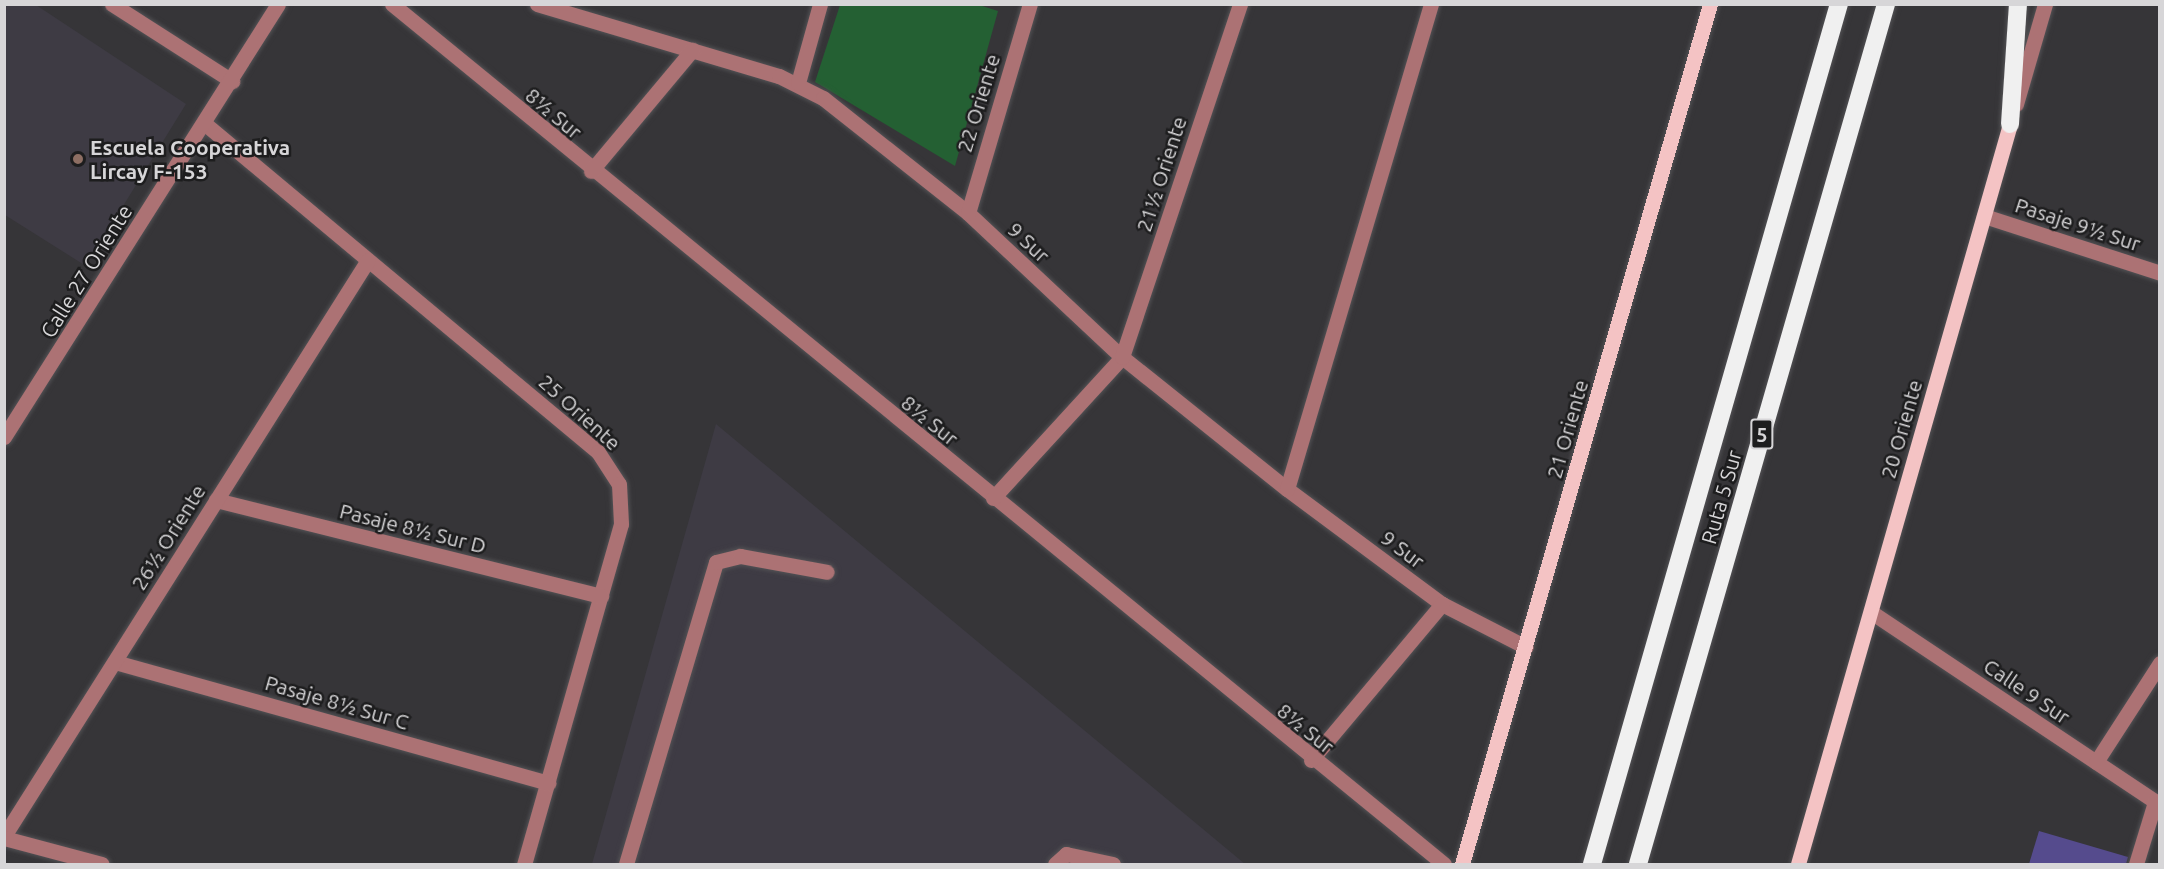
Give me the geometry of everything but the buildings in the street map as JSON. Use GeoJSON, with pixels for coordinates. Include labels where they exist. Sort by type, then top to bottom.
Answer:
{"type":"FeatureCollection","features":[{"type":"Feature","properties":{"kind":"highway","name":"Ruta 5 Sur"},"geometry":{"type":"LineString","coordinates":[[1592,864],[1839,4]]}},
{"type":"Feature","properties":{"kind":"highway","name":"Ruta 5 Sur"},"geometry":{"type":"LineString","coordinates":[[1638,864],[1886,4]]}},
{"type":"Feature","properties":{"kind":"highway"},"geometry":{"type":"LineString","coordinates":[[2010,124],[2018,4]]}},
{"type":"Feature","properties":{"kind":"main road","name":"21 Oriente"},"geometry":{"type":"LineString","coordinates":[[1462,864],[1710,4]]}},
{"type":"Feature","properties":{"kind":"main road","name":"20 Oriente"},"geometry":{"type":"LineString","coordinates":[[1798,864],[2010,124]]}},
{"type":"Feature","properties":{"kind":"street"},"geometry":{"type":"LineString","coordinates":[[112,4],[232,81]]}},
{"type":"Feature","properties":{"kind":"street","name":"Calle 27 Oriente"},"geometry":{"type":"LineString","coordinates":[[4,437],[232,81],[278,4]]}},
{"type":"Feature","properties":{"kind":"street","name":"8½ Sur"},"geometry":{"type":"LineString","coordinates":[[392,4],[591,171],[1311,760],[1444,864]]}},
{"type":"Feature","properties":{"kind":"street","name":"9 Sur"},"geometry":{"type":"LineString","coordinates":[[537,4],[798,83],[844,113],[968,213],[1122,357],[1287,489],[1442,604],[1526,646]]}},
{"type":"Feature","properties":{"kind":"street"},"geometry":{"type":"LineString","coordinates":[[798,83],[820,4]]}},
{"type":"Feature","properties":{"kind":"street","name":"22 Oriente"},"geometry":{"type":"LineString","coordinates":[[968,213],[1030,4]]}},
{"type":"Feature","properties":{"kind":"street","name":"21½ Oriente"},"geometry":{"type":"LineString","coordinates":[[1122,357],[1240,4]]}},
{"type":"Feature","properties":{"kind":"street"},"geometry":{"type":"LineString","coordinates":[[1287,489],[1431,4]]}},
{"type":"Feature","properties":{"kind":"street","name":"20 Oriente"},"geometry":{"type":"LineString","coordinates":[[2010,124],[2045,4]]}},
{"type":"Feature","properties":{"kind":"street"},"geometry":{"type":"LineString","coordinates":[[591,171],[693,50]]}},
{"type":"Feature","properties":{"kind":"street","name":"25 Oriente"},"geometry":{"type":"LineString","coordinates":[[204,123],[607,461],[619,484],[622,511],[524,864]]}},
{"type":"Feature","properties":{"kind":"street","name":"Pasaje 9½ Sur"},"geometry":{"type":"LineString","coordinates":[[1984,216],[2160,273]]}},
{"type":"Feature","properties":{"kind":"street","name":"26½ Oriente"},"geometry":{"type":"LineString","coordinates":[[4,837],[369,260]]}},
{"type":"Feature","properties":{"kind":"street"},"geometry":{"type":"LineString","coordinates":[[993,498],[1122,357]]}},
{"type":"Feature","properties":{"kind":"street","name":"Pasaje 8½ Sur D"},"geometry":{"type":"LineString","coordinates":[[216,501],[600,596]]}},
{"type":"Feature","properties":{"kind":"street"},"geometry":{"type":"LineString","coordinates":[[626,864],[716,562],[740,556],[827,572]]}},
{"type":"Feature","properties":{"kind":"street"},"geometry":{"type":"LineString","coordinates":[[1311,760],[1442,604]]}},
{"type":"Feature","properties":{"kind":"street","name":"Calle 9 Sur"},"geometry":{"type":"LineString","coordinates":[[1871,612],[2157,803]]}},
{"type":"Feature","properties":{"kind":"street","name":"Pasaje 8½ Sur C"},"geometry":{"type":"LineString","coordinates":[[115,662],[548,783]]}},
{"type":"Feature","properties":{"kind":"street"},"geometry":{"type":"LineString","coordinates":[[2096,762],[2160,663]]}},
{"type":"Feature","properties":{"kind":"street"},"geometry":{"type":"LineString","coordinates":[[2136,864],[2157,803]]}},
{"type":"Feature","properties":{"kind":"street"},"geometry":{"type":"LineString","coordinates":[[4,837],[102,864]]}},
{"type":"Feature","properties":{"kind":"street"},"geometry":{"type":"LineString","coordinates":[[1055,864],[1066,854],[1113,864]]}},
{"type":"Feature","properties":{"kind":"shaded area","name":"Escuela Cooperativa Lircay F-153"},"geometry":{"type":"Polygon","coordinates":[[[4,5],[36,5],[186,104],[86,266],[5,215],[4,5]]]}},
{"type":"Feature","properties":{"kind":"shaded area"},"geometry":{"type":"Polygon","coordinates":[[[716,424],[1245,864],[592,864],[716,424]]]}},
{"type":"Feature","properties":{"kind":"green space"},"geometry":{"type":"Polygon","coordinates":[[[840,5],[979,5],[998,11],[955,166],[815,82],[840,5]]]}},
{"type":"Feature","properties":{"kind":"place","name":"Escuela Cooperativa Lircay F-153"},"geometry":{"type":"Point","coordinates":[78,159]}}]}
